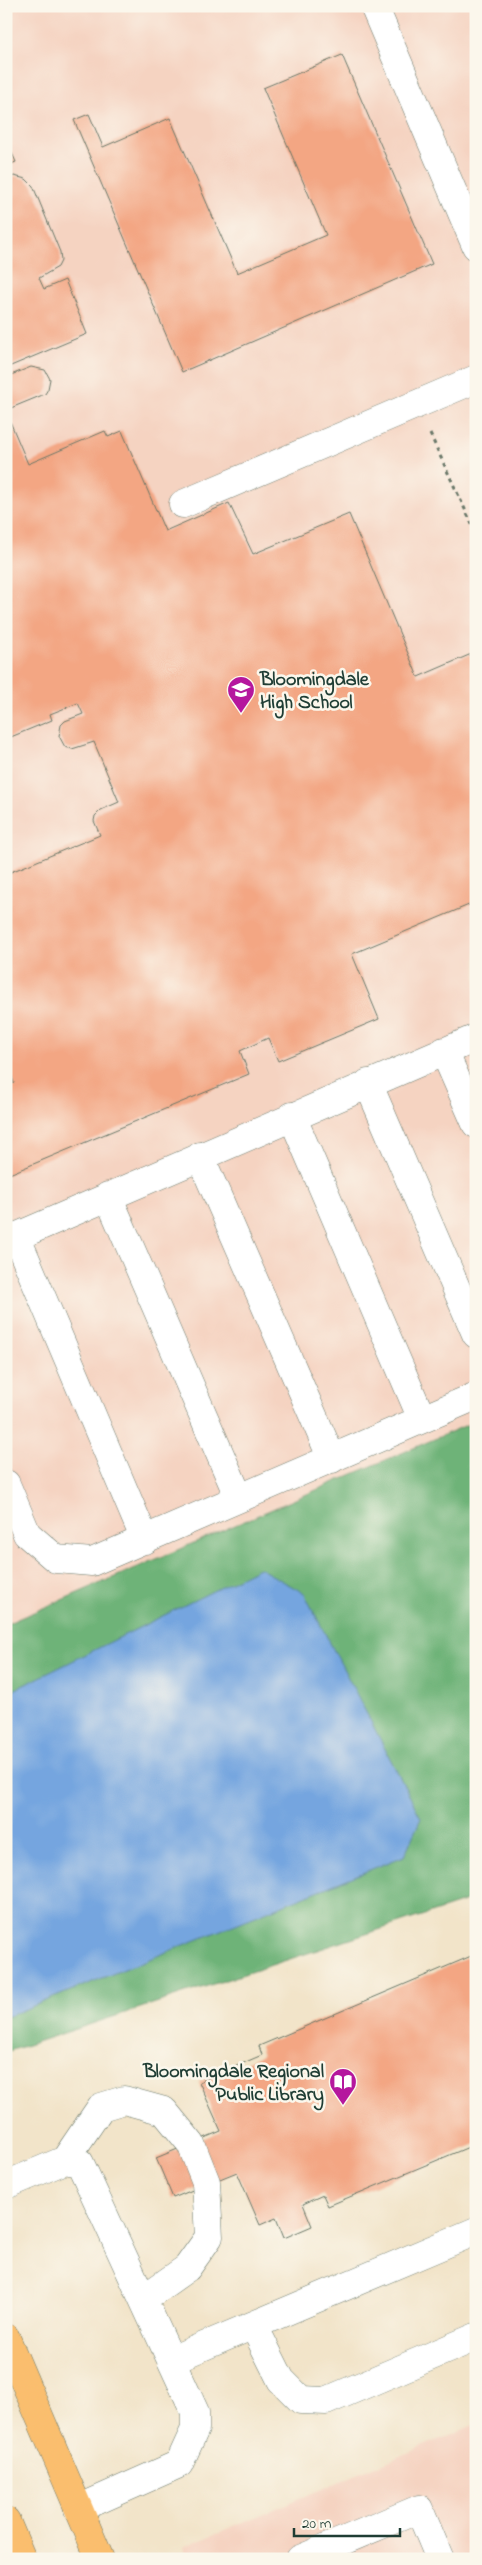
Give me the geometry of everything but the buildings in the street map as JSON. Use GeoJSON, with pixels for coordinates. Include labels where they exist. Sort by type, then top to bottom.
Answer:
{"type":"FeatureCollection","features":[{"type":"Feature","properties":{"kind":"main road"},"geometry":{"type":"LineString","coordinates":[[6,2338],[100,2559]]}},
{"type":"Feature","properties":{"kind":"main road"},"geometry":{"type":"LineString","coordinates":[[6,2521],[22,2559]]}},
{"type":"Feature","properties":{"kind":"lane"},"geometry":{"type":"LineString","coordinates":[[374,6],[476,246]]}},
{"type":"Feature","properties":{"kind":"lane"},"geometry":{"type":"LineString","coordinates":[[183,504],[476,379]]}},
{"type":"Feature","properties":{"kind":"lane"},"geometry":{"type":"LineString","coordinates":[[144,1540],[11,1238],[476,1038]]}},
{"type":"Feature","properties":{"kind":"lane"},"geometry":{"type":"LineString","coordinates":[[444,1051],[476,1124]]}},
{"type":"Feature","properties":{"kind":"lane"},"geometry":{"type":"LineString","coordinates":[[368,1083],[476,1334]]}},
{"type":"Feature","properties":{"kind":"lane"},"geometry":{"type":"LineString","coordinates":[[292,1116],[422,1419]]}},
{"type":"Feature","properties":{"kind":"lane"},"geometry":{"type":"LineString","coordinates":[[200,1156],[332,1458]]}},
{"type":"Feature","properties":{"kind":"lane"},"geometry":{"type":"LineString","coordinates":[[108,1196],[239,1498]]}},
{"type":"Feature","properties":{"kind":"lane"},"geometry":{"type":"LineString","coordinates":[[6,1484],[27,1534],[56,1559],[92,1562],[476,1396]]}},
{"type":"Feature","properties":{"kind":"lane"},"geometry":{"type":"LineString","coordinates":[[6,2185],[65,2160],[101,2107],[124,2100],[164,2111],[192,2144],[206,2182],[209,2237],[187,2268],[143,2299]]}},
{"type":"Feature","properties":{"kind":"lane"},"geometry":{"type":"LineString","coordinates":[[65,2160],[80,2163],[195,2412],[195,2429],[179,2464],[78,2509]]}},
{"type":"Feature","properties":{"kind":"lane"},"geometry":{"type":"LineString","coordinates":[[171,2360],[476,2231]]}},
{"type":"Feature","properties":{"kind":"lane"},"geometry":{"type":"LineString","coordinates":[[254,2326],[281,2380],[301,2400],[326,2401],[476,2337]]}},
{"type":"Feature","properties":{"kind":"lane"},"geometry":{"type":"LineString","coordinates":[[300,2559],[419,2509],[440,2559]]}},
{"type":"Feature","properties":{"kind":"path"},"geometry":{"type":"LineString","coordinates":[[416,404],[476,533]]}},
{"type":"Feature","properties":{"kind":"shaded area","name":"Bloomingdale High School"},"geometry":{"type":"Polygon","coordinates":[[[6,6],[476,6],[476,1421],[6,1624],[6,6]]]}},
{"type":"Feature","properties":{"kind":"shaded area"},"geometry":{"type":"Polygon","coordinates":[[[476,2424],[476,2559],[188,2559],[184,2547],[476,2424]]]}},
{"type":"Feature","properties":{"kind":"green space"},"geometry":{"type":"Polygon","coordinates":[[[476,1421],[476,1898],[6,2052],[6,1624],[476,1421]]]}},
{"type":"Feature","properties":{"kind":"water"},"geometry":{"type":"Polygon","coordinates":[[[259,1568],[304,1593],[421,1818],[404,1856],[6,2017],[6,1694],[259,1568]]]}},
{"type":"Feature","properties":{"kind":"place","name":"Bloomingdale High School"},"geometry":{"type":"Point","coordinates":[241,714]}},
{"type":"Feature","properties":{"kind":"place","name":"Bloomingdale Regional Public Library"},"geometry":{"type":"Point","coordinates":[343,2106]}}]}
